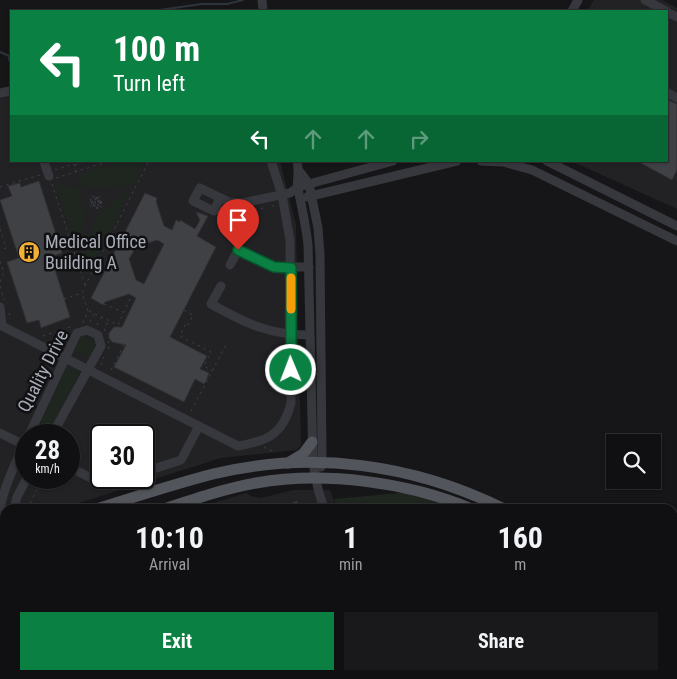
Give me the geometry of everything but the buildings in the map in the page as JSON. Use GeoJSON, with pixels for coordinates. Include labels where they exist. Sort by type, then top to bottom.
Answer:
{"type":"FeatureCollection","features":[{"type":"Feature","properties":{"kind":"main road"},"geometry":{"type":"LineString","coordinates":[[288,464],[303,454],[312,442]]}},
{"type":"Feature","properties":{"kind":"main road"},"geometry":{"type":"LineString","coordinates":[[113,504],[213,474],[252,467],[318,462],[360,464],[403,471],[459,488],[493,504]]}},
{"type":"Feature","properties":{"kind":"main road"},"geometry":{"type":"LineString","coordinates":[[180,504],[255,483],[277,480],[317,479],[397,486],[444,498],[459,504]]}},
{"type":"Feature","properties":{"kind":"street"},"geometry":{"type":"LineString","coordinates":[[645,0],[664,10]]}},
{"type":"Feature","properties":{"kind":"street"},"geometry":{"type":"LineString","coordinates":[[44,162],[49,176]]}},
{"type":"Feature","properties":{"kind":"street"},"geometry":{"type":"LineString","coordinates":[[272,162],[290,192],[301,198],[453,162]]}},
{"type":"Feature","properties":{"kind":"street"},"geometry":{"type":"LineString","coordinates":[[297,162],[300,172],[309,184],[312,196],[318,228],[320,254],[317,479],[323,504]]}},
{"type":"Feature","properties":{"kind":"street"},"geometry":{"type":"LineString","coordinates":[[220,198],[242,204],[290,192],[309,184],[390,162]]}},
{"type":"Feature","properties":{"kind":"street"},"geometry":{"type":"LineString","coordinates":[[496,162],[512,163],[532,170],[677,241]]}},
{"type":"Feature","properties":{"kind":"street"},"geometry":{"type":"LineString","coordinates":[[549,162],[677,226]]}},
{"type":"Feature","properties":{"kind":"street"},"geometry":{"type":"LineString","coordinates":[[0,307],[1,326],[238,446],[259,442],[272,436],[280,428],[288,414],[291,403],[290,192],[300,172]]}},
{"type":"Feature","properties":{"kind":"street"},"geometry":{"type":"LineString","coordinates":[[301,198],[307,231],[309,267],[312,442],[318,462]]}},
{"type":"Feature","properties":{"kind":"street"},"geometry":{"type":"LineString","coordinates":[[230,265],[238,250],[274,267],[309,267]]}},
{"type":"Feature","properties":{"kind":"street"},"geometry":{"type":"LineString","coordinates":[[221,286],[211,304],[247,324],[274,332],[291,335],[309,335]]}},
{"type":"Feature","properties":{"kind":"street","name":"Quality Drive"},"geometry":{"type":"LineString","coordinates":[[34,424],[77,333],[87,330],[98,335],[101,346],[58,424]]}},
{"type":"Feature","properties":{"kind":"street"},"geometry":{"type":"LineString","coordinates":[[155,468],[181,460],[199,426]]}},
{"type":"Feature","properties":{"kind":"street"},"geometry":{"type":"LineString","coordinates":[[0,432],[15,439]]}},
{"type":"Feature","properties":{"kind":"street"},"geometry":{"type":"LineString","coordinates":[[1,504],[9,476],[15,465]]}},
{"type":"Feature","properties":{"kind":"street"},"geometry":{"type":"LineString","coordinates":[[15,504],[21,489]]}},
{"type":"Feature","properties":{"kind":"path"},"geometry":{"type":"LineString","coordinates":[[85,286],[51,180],[104,162]]}},
{"type":"Feature","properties":{"kind":"path"},"geometry":{"type":"LineString","coordinates":[[82,323],[88,311],[82,293],[148,162]]}},
{"type":"Feature","properties":{"kind":"path"},"geometry":{"type":"LineString","coordinates":[[96,202],[95,201],[98,206],[94,206],[93,200],[94,205],[98,205],[95,204],[94,201],[98,200],[99,204],[99,200],[94,199],[98,199],[100,202],[100,205],[100,199],[102,201],[101,206],[103,204],[102,200],[98,196],[92,198],[100,198],[95,198],[93,199],[92,202],[92,206],[91,198],[90,202],[91,206],[94,208],[100,207],[95,208],[93,206],[97,207],[100,206],[104,209]]}},
{"type":"Feature","properties":{"kind":"path"},"geometry":{"type":"LineString","coordinates":[[0,229],[6,248],[0,250]]}},
{"type":"Feature","properties":{"kind":"path"},"geometry":{"type":"LineString","coordinates":[[0,261],[4,271],[0,282]]}},
{"type":"Feature","properties":{"kind":"path"},"geometry":{"type":"LineString","coordinates":[[64,299],[82,293]]}},
{"type":"Feature","properties":{"kind":"path"},"geometry":{"type":"LineString","coordinates":[[88,311],[118,325],[130,300]]}},
{"type":"Feature","properties":{"kind":"path"},"geometry":{"type":"LineString","coordinates":[[104,304],[123,313]]}},
{"type":"Feature","properties":{"kind":"path"},"geometry":{"type":"LineString","coordinates":[[184,310],[193,315],[188,324],[186,323],[180,336],[211,352],[204,366],[212,371]]}},
{"type":"Feature","properties":{"kind":"path"},"geometry":{"type":"LineString","coordinates":[[88,326],[94,313]]}},
{"type":"Feature","properties":{"kind":"path"},"geometry":{"type":"LineString","coordinates":[[95,329],[101,317]]}},
{"type":"Feature","properties":{"kind":"path"},"geometry":{"type":"LineString","coordinates":[[103,333],[109,321]]}},
{"type":"Feature","properties":{"kind":"path"},"geometry":{"type":"LineString","coordinates":[[43,336],[73,326]]}},
{"type":"Feature","properties":{"kind":"path"},"geometry":{"type":"LineString","coordinates":[[191,411],[228,343]]}},
{"type":"Feature","properties":{"kind":"path"},"geometry":{"type":"LineString","coordinates":[[111,370],[125,344]]}},
{"type":"Feature","properties":{"kind":"path"},"geometry":{"type":"LineString","coordinates":[[261,446],[276,453]]}},
{"type":"Feature","properties":{"kind":"path"},"geometry":{"type":"LineString","coordinates":[[30,504],[37,489]]}},
{"type":"Feature","properties":{"kind":"shaded area"},"geometry":{"type":"Polygon","coordinates":[[[594,0],[662,0],[677,8],[677,209],[573,162],[668,162],[668,10],[588,10],[594,0]]]}},
{"type":"Feature","properties":{"kind":"shaded area"},"geometry":{"type":"Polygon","coordinates":[[[10,86],[10,162],[280,162],[296,225],[301,445],[297,450],[221,458],[155,479],[155,424],[90,424],[90,489],[123,489],[76,504],[0,504],[0,88],[10,86]]]}},
{"type":"Feature","properties":{"kind":"shaded area"},"geometry":{"type":"Polygon","coordinates":[[[119,162],[145,162],[134,185],[107,188],[82,187],[79,175],[119,162]]]}},
{"type":"Feature","properties":{"kind":"shaded area"},"geometry":{"type":"Polygon","coordinates":[[[55,183],[80,189],[84,219],[78,254],[55,183]]]}},
{"type":"Feature","properties":{"kind":"shaded area"},"geometry":{"type":"Polygon","coordinates":[[[131,189],[86,278],[79,258],[89,232],[100,215],[131,189]]]}},
{"type":"Feature","properties":{"kind":"shaded area"},"geometry":{"type":"Polygon","coordinates":[[[90,337],[96,343],[90,358],[73,350],[80,338],[90,337]]]}},
{"type":"Feature","properties":{"kind":"shaded area"},"geometry":{"type":"Polygon","coordinates":[[[69,366],[78,370],[79,375],[53,424],[40,424],[66,368],[69,366]]]}},
{"type":"Feature","properties":{"kind":"shaded area"},"geometry":{"type":"Polygon","coordinates":[[[293,490],[330,490],[335,504],[210,504],[246,493],[261,498],[293,490]]]}},
{"type":"Feature","properties":{"kind":"shaded area"},"geometry":{"type":"Polygon","coordinates":[[[420,491],[455,504],[336,504],[334,499],[420,491]]]}},
{"type":"Feature","properties":{"kind":"waterway"},"geometry":{"type":"LineString","coordinates":[[159,10],[202,4],[227,4],[243,0]]}},
{"type":"Feature","properties":{"kind":"waterway"},"geometry":{"type":"LineString","coordinates":[[0,52],[9,56],[10,60]]}},
{"type":"Feature","properties":{"kind":"slow traffic"},"geometry":{"type":"LineString","coordinates":[[291,278],[291,309]]}},
{"type":"Feature","properties":{"kind":"place","name":"Medical Office Building A"},"geometry":{"type":"Point","coordinates":[29,252]}},
{"type":"Feature","properties":{"kind":"route"},"geometry":{"type":"LineString","coordinates":[[238,250],[274,267],[291,268],[291,370]]}}]}
